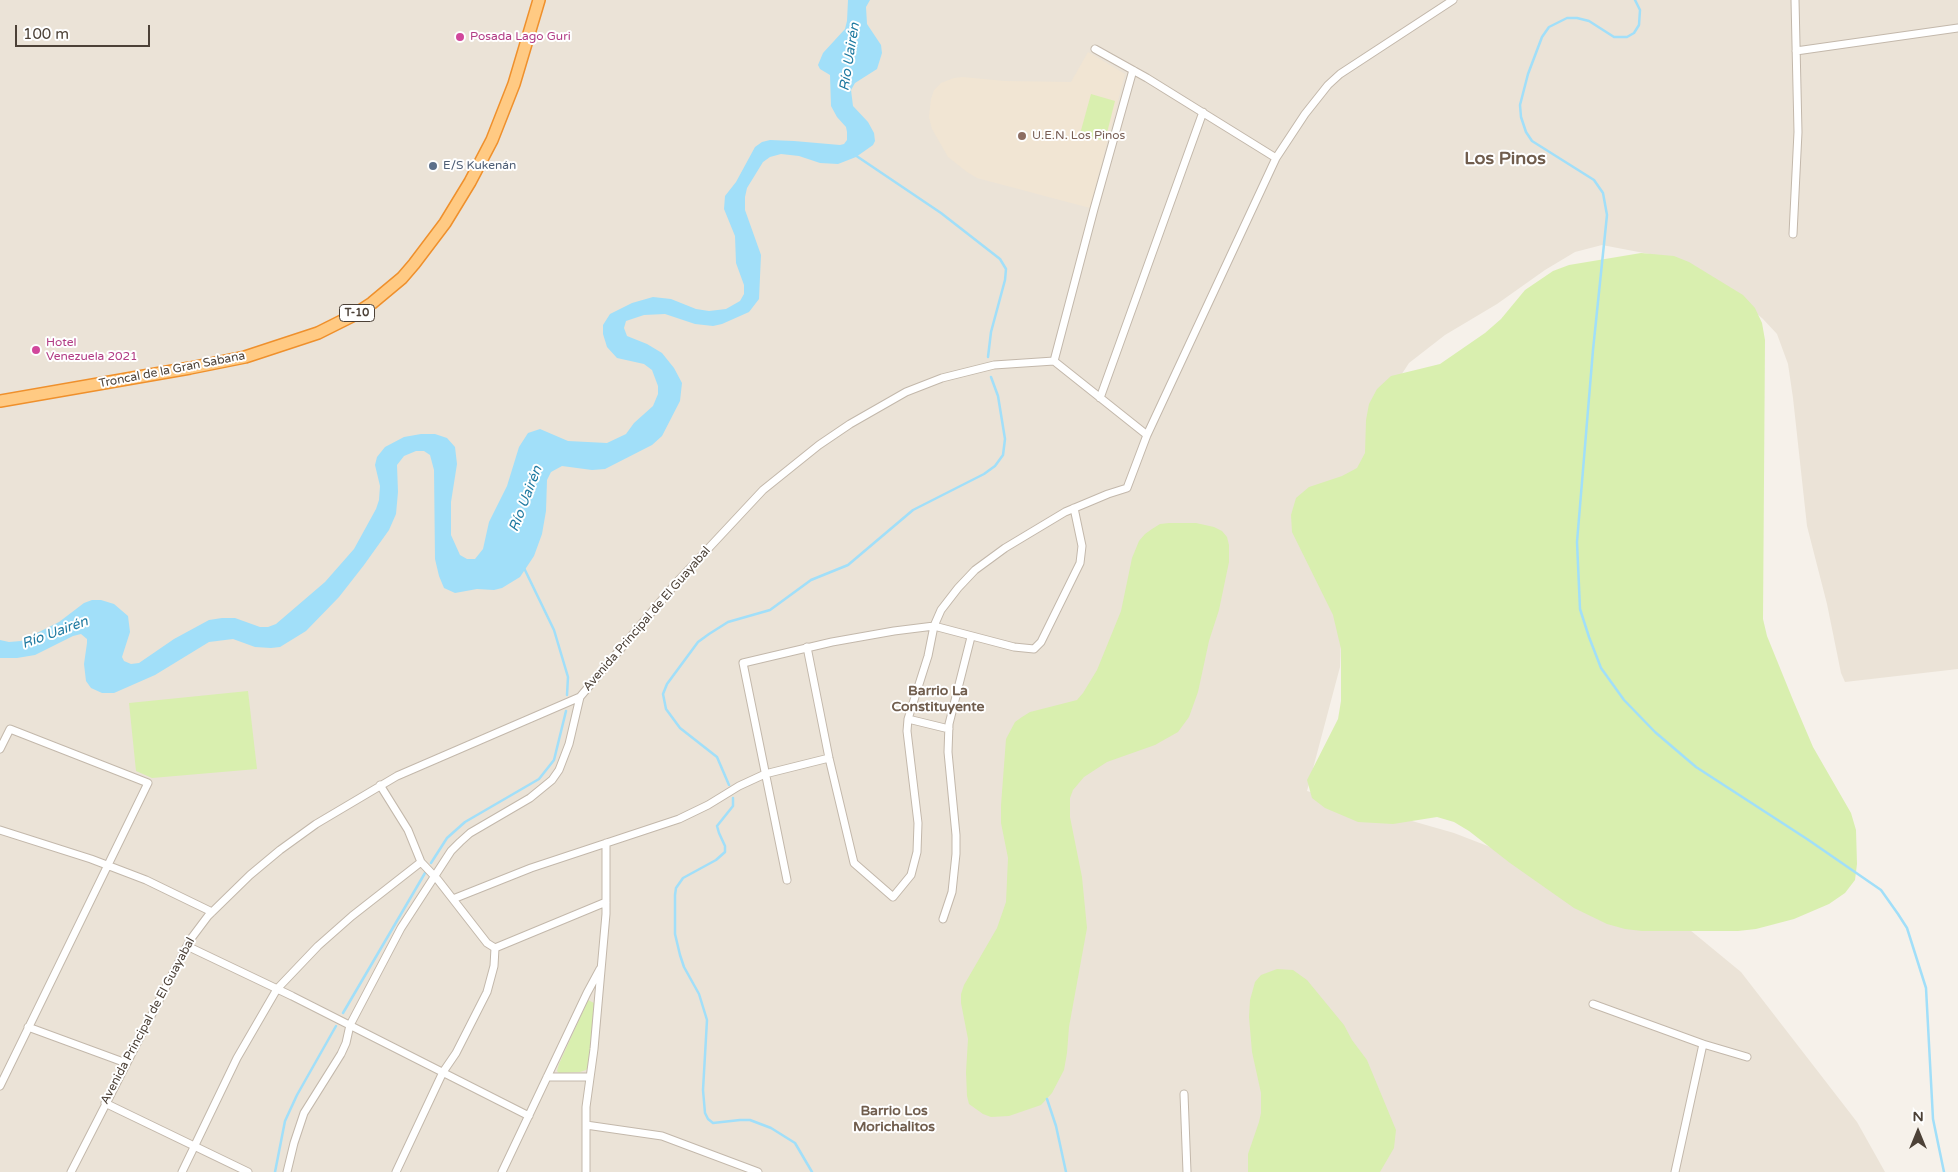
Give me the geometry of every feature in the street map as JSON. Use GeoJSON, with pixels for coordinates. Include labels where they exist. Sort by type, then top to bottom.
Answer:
{"type":"FeatureCollection","features":[{"type":"Feature","properties":{"kind":"highway","name":"Troncal de la Gran Sabana"},"geometry":{"type":"LineString","coordinates":[[0,401],[245,357],[318,333],[352,316],[372,303],[402,278],[414,264],[445,223],[470,182],[492,140],[511,92],[539,0]]}},
{"type":"Feature","properties":{"kind":"street"},"geometry":{"type":"LineString","coordinates":[[807,647],[829,758],[854,863],[893,897],[911,875],[919,838],[907,740],[908,719],[928,656],[934,626],[949,599],[975,570],[1005,548],[1074,508],[1127,488],[1147,435],[1276,158],[1305,114],[1328,85],[1340,74],[1454,0]]}},
{"type":"Feature","properties":{"kind":"street"},"geometry":{"type":"LineString","coordinates":[[1793,234],[1798,132],[1795,0]]}},
{"type":"Feature","properties":{"kind":"street"},"geometry":{"type":"LineString","coordinates":[[1796,51],[1958,28]]}},
{"type":"Feature","properties":{"kind":"street"},"geometry":{"type":"LineString","coordinates":[[1095,49],[1133,70],[1276,158]]}},
{"type":"Feature","properties":{"kind":"street"},"geometry":{"type":"LineString","coordinates":[[1133,70],[1054,361],[1147,435]]}},
{"type":"Feature","properties":{"kind":"street"},"geometry":{"type":"LineString","coordinates":[[1100,398],[1202,112]]}},
{"type":"Feature","properties":{"kind":"street","name":"Avenida Principal de El Guayabal"},"geometry":{"type":"LineString","coordinates":[[71,1172],[198,927],[280,850],[332,814],[380,785],[428,761],[580,697],[677,582],[763,490],[820,445],[881,405],[923,385],[956,374],[994,366],[1054,361]]}},
{"type":"Feature","properties":{"kind":"street"},"geometry":{"type":"LineString","coordinates":[[787,880],[743,663],[807,647],[894,631],[934,626],[1024,650],[1034,649],[1039,646],[1080,563],[1082,546],[1074,508]]}},
{"type":"Feature","properties":{"kind":"street"},"geometry":{"type":"LineString","coordinates":[[943,919],[952,892],[956,854],[948,752],[949,729],[971,637]]}},
{"type":"Feature","properties":{"kind":"street"},"geometry":{"type":"LineString","coordinates":[[286,1172],[300,1122],[309,1104],[341,1054],[346,1043],[350,1025],[401,928],[451,851],[470,834],[530,798],[552,780],[559,770],[569,744],[580,697]]}},
{"type":"Feature","properties":{"kind":"street"},"geometry":{"type":"LineString","coordinates":[[908,719],[949,729]]}},
{"type":"Feature","properties":{"kind":"street"},"geometry":{"type":"LineString","coordinates":[[0,749],[10,729],[148,783],[0,1086]]}},
{"type":"Feature","properties":{"kind":"street"},"geometry":{"type":"LineString","coordinates":[[453,899],[531,868],[664,825],[692,814],[739,786],[766,774],[829,758]]}},
{"type":"Feature","properties":{"kind":"street"},"geometry":{"type":"LineString","coordinates":[[380,785],[408,830],[422,862],[487,943],[494,948]]}},
{"type":"Feature","properties":{"kind":"street"},"geometry":{"type":"LineString","coordinates":[[0,830],[107,865],[160,886],[212,912]]}},
{"type":"Feature","properties":{"kind":"street"},"geometry":{"type":"LineString","coordinates":[[586,1172],[586,1124],[602,966],[606,902],[606,843]]}},
{"type":"Feature","properties":{"kind":"street"},"geometry":{"type":"LineString","coordinates":[[182,1172],[237,1058],[277,989],[291,972],[352,916],[422,862]]}},
{"type":"Feature","properties":{"kind":"street"},"geometry":{"type":"LineString","coordinates":[[494,948],[606,902]]}},
{"type":"Feature","properties":{"kind":"street"},"geometry":{"type":"LineString","coordinates":[[187,946],[350,1025],[529,1116]]}},
{"type":"Feature","properties":{"kind":"street"},"geometry":{"type":"LineString","coordinates":[[396,1172],[443,1072],[456,1053],[487,992],[494,966],[494,948]]}},
{"type":"Feature","properties":{"kind":"street"},"geometry":{"type":"LineString","coordinates":[[502,1172],[587,993],[602,966]]}},
{"type":"Feature","properties":{"kind":"street"},"geometry":{"type":"LineString","coordinates":[[1593,1004],[1702,1044],[1747,1057]]}},
{"type":"Feature","properties":{"kind":"street"},"geometry":{"type":"LineString","coordinates":[[28,1027],[126,1063]]}},
{"type":"Feature","properties":{"kind":"street"},"geometry":{"type":"LineString","coordinates":[[1675,1172],[1702,1044]]}},
{"type":"Feature","properties":{"kind":"street"},"geometry":{"type":"LineString","coordinates":[[547,1078],[590,1078]]}},
{"type":"Feature","properties":{"kind":"street"},"geometry":{"type":"LineString","coordinates":[[1184,1094],[1187,1172]]}},
{"type":"Feature","properties":{"kind":"street"},"geometry":{"type":"LineString","coordinates":[[106,1103],[248,1172]]}},
{"type":"Feature","properties":{"kind":"street"},"geometry":{"type":"LineString","coordinates":[[586,1124],[662,1136],[758,1172]]}},
{"type":"Feature","properties":{"kind":"shaded area"},"geometry":{"type":"Polygon","coordinates":[[[0,0],[1958,0],[1958,669],[1845,682],[1841,673],[1827,604],[1807,526],[1788,364],[1777,334],[1763,319],[1724,286],[1665,257],[1602,245],[1575,252],[1545,270],[1497,304],[1445,335],[1409,363],[1390,392],[1341,640],[1340,667],[1307,791],[1454,833],[1651,909],[1690,930],[1741,972],[1857,1122],[1885,1172],[0,1172],[0,0]]]}},
{"type":"Feature","properties":{"kind":"shaded area","name":"U.E.N. Los Pinos"},"geometry":{"type":"Polygon","coordinates":[[[1088,52],[1125,74],[1090,208],[977,178],[948,157],[932,129],[929,117],[934,90],[941,83],[963,77],[1005,81],[1071,82],[1088,52]]]}},
{"type":"Feature","properties":{"kind":"green space"},"geometry":{"type":"Polygon","coordinates":[[[1091,94],[1115,101],[1105,141],[1080,134],[1091,94]]]}},
{"type":"Feature","properties":{"kind":"green space"},"geometry":{"type":"Polygon","coordinates":[[[1641,253],[1674,256],[1689,262],[1743,295],[1755,308],[1762,323],[1765,340],[1763,619],[1767,636],[1813,747],[1851,813],[1856,830],[1857,864],[1855,880],[1845,893],[1829,904],[1794,919],[1756,929],[1738,931],[1642,931],[1607,924],[1574,908],[1454,822],[1437,817],[1393,824],[1358,822],[1325,808],[1312,798],[1307,780],[1338,719],[1341,701],[1341,649],[1333,615],[1292,532],[1291,515],[1296,498],[1309,487],[1342,476],[1357,468],[1365,453],[1366,420],[1369,404],[1377,389],[1391,376],[1440,364],[1485,333],[1501,319],[1525,290],[1553,271],[1569,265],[1641,253]]]}},
{"type":"Feature","properties":{"kind":"green space"},"geometry":{"type":"Polygon","coordinates":[[[1196,523],[1214,527],[1222,531],[1227,537],[1229,545],[1229,562],[1219,610],[1209,641],[1198,692],[1189,717],[1178,732],[1155,745],[1107,762],[1084,777],[1073,790],[1070,798],[1070,817],[1082,877],[1087,928],[1069,1027],[1064,1070],[1052,1093],[1041,1105],[1009,1116],[991,1117],[969,1104],[967,1096],[968,1039],[961,994],[964,985],[997,928],[1006,902],[1008,858],[1001,823],[1001,805],[1006,739],[1015,722],[1030,712],[1077,700],[1083,693],[1097,670],[1121,611],[1132,558],[1139,541],[1145,534],[1160,524],[1196,523]]]}},
{"type":"Feature","properties":{"kind":"green space"},"geometry":{"type":"Polygon","coordinates":[[[248,691],[257,769],[152,778],[136,771],[129,703],[248,691]]]}},
{"type":"Feature","properties":{"kind":"green space"},"geometry":{"type":"Polygon","coordinates":[[[1277,969],[1293,970],[1307,980],[1344,1025],[1352,1040],[1367,1060],[1396,1130],[1394,1148],[1380,1172],[1248,1172],[1248,1154],[1261,1113],[1261,1093],[1252,1052],[1249,1017],[1250,1000],[1255,982],[1261,975],[1277,969]]]}},
{"type":"Feature","properties":{"kind":"green space"},"geometry":{"type":"Polygon","coordinates":[[[588,1000],[594,1003],[589,1067],[580,1072],[559,1073],[557,1071],[559,1064],[588,1000]]]}},
{"type":"Feature","properties":{"kind":"water","name":"Río Uairén"},"geometry":{"type":"Polygon","coordinates":[[[848,0],[870,0],[866,7],[867,24],[881,45],[882,53],[877,69],[855,83],[851,90],[853,106],[868,122],[874,133],[875,141],[873,145],[856,157],[838,164],[820,163],[799,156],[781,154],[770,157],[763,162],[747,188],[745,197],[745,210],[761,255],[759,299],[749,312],[713,326],[695,324],[665,314],[644,315],[626,321],[624,328],[627,336],[647,344],[662,353],[674,368],[682,383],[680,401],[662,436],[652,445],[605,469],[592,470],[562,466],[551,472],[547,480],[546,511],[542,534],[534,556],[520,577],[502,588],[494,590],[477,589],[455,593],[444,588],[435,559],[434,470],[430,455],[424,451],[416,451],[404,456],[397,465],[398,492],[396,514],[389,530],[339,597],[306,631],[280,647],[255,647],[233,639],[209,642],[155,675],[114,693],[102,693],[91,688],[86,681],[84,664],[87,639],[81,634],[73,636],[35,655],[0,658],[0,640],[9,642],[21,641],[59,622],[84,603],[92,600],[101,600],[114,604],[128,616],[130,632],[122,657],[124,661],[131,664],[139,663],[174,639],[209,620],[235,618],[260,627],[276,624],[325,582],[354,549],[379,500],[380,486],[375,465],[377,457],[385,447],[404,437],[435,434],[447,438],[455,447],[457,464],[451,502],[451,535],[460,555],[467,559],[475,559],[483,549],[489,522],[507,486],[519,447],[528,433],[540,429],[568,441],[607,443],[626,434],[634,423],[653,406],[658,394],[658,386],[652,370],[644,364],[617,358],[607,347],[603,334],[603,325],[610,314],[632,303],[653,297],[671,299],[696,309],[709,311],[726,309],[740,301],[744,294],[744,285],[736,263],[735,236],[724,209],[725,196],[736,182],[755,147],[762,142],[770,140],[840,145],[844,144],[847,140],[846,127],[837,117],[831,106],[830,75],[820,69],[818,65],[823,53],[845,29],[848,0]]]}},
{"type":"Feature","properties":{"kind":"waterway"},"geometry":{"type":"LineString","coordinates":[[1635,0],[1640,10],[1639,25],[1634,33],[1627,37],[1614,37],[1589,21],[1577,18],[1567,18],[1549,27],[1542,37],[1528,74],[1520,105],[1521,117],[1526,132],[1532,141],[1594,180],[1603,193],[1607,215],[1593,350],[1577,542],[1580,609],[1601,668],[1624,700],[1655,732],[1696,767],[1881,890],[1898,914],[1907,928],[1926,988],[1933,1119],[1944,1172]]}},
{"type":"Feature","properties":{"kind":"waterway"},"geometry":{"type":"LineString","coordinates":[[855,155],[941,213],[1000,259],[1006,269],[1005,280],[991,332],[988,357]]}},
{"type":"Feature","properties":{"kind":"waterway"},"geometry":{"type":"LineString","coordinates":[[729,785],[717,757],[680,728],[666,709],[663,694],[667,684],[698,642],[709,634],[728,622],[770,610],[811,580],[848,565],[913,510],[984,474],[995,466],[1003,455],[1005,439],[998,396],[991,377]]}},
{"type":"Feature","properties":{"kind":"waterway"},"geometry":{"type":"LineString","coordinates":[[524,568],[554,630],[568,677],[567,695]]}},
{"type":"Feature","properties":{"kind":"waterway"},"geometry":{"type":"LineString","coordinates":[[431,863],[447,838],[465,822],[539,779],[554,760],[566,711]]}},
{"type":"Feature","properties":{"kind":"waterway"},"geometry":{"type":"LineString","coordinates":[[733,798],[733,806],[717,826],[725,846],[725,852],[716,860],[683,878],[676,888],[675,895],[675,934],[680,955],[684,967],[699,994],[707,1020],[703,1090],[705,1113],[713,1123],[750,1120],[771,1128],[795,1143],[812,1172]]}},
{"type":"Feature","properties":{"kind":"waterway"},"geometry":{"type":"LineString","coordinates":[[343,1013],[425,873]]}},
{"type":"Feature","properties":{"kind":"waterway"},"geometry":{"type":"LineString","coordinates":[[275,1172],[285,1121],[297,1095],[336,1026]]}},
{"type":"Feature","properties":{"kind":"waterway"},"geometry":{"type":"LineString","coordinates":[[1047,1099],[1056,1126],[1066,1172]]}},
{"type":"Feature","properties":{"kind":"place","name":"Posada Lago Guri"},"geometry":{"type":"Point","coordinates":[460,37]}},
{"type":"Feature","properties":{"kind":"place","name":"U.E.N. Los Pinos"},"geometry":{"type":"Point","coordinates":[1022,136]}},
{"type":"Feature","properties":{"kind":"place","name":"E/S Kukenán"},"geometry":{"type":"Point","coordinates":[433,166]}},
{"type":"Feature","properties":{"kind":"place","name":"Hotel Venezuela 2021"},"geometry":{"type":"Point","coordinates":[36,350]}},
{"type":"Feature","properties":{"kind":"district","name":"Los Pinos"},"geometry":{"type":"Point","coordinates":[1505,159]}},
{"type":"Feature","properties":{"kind":"district","name":"Barrio La Constituyente"},"geometry":{"type":"Point","coordinates":[938,700]}},
{"type":"Feature","properties":{"kind":"district","name":"Barrio Los Morichalitos"},"geometry":{"type":"Point","coordinates":[894,1120]}}]}
